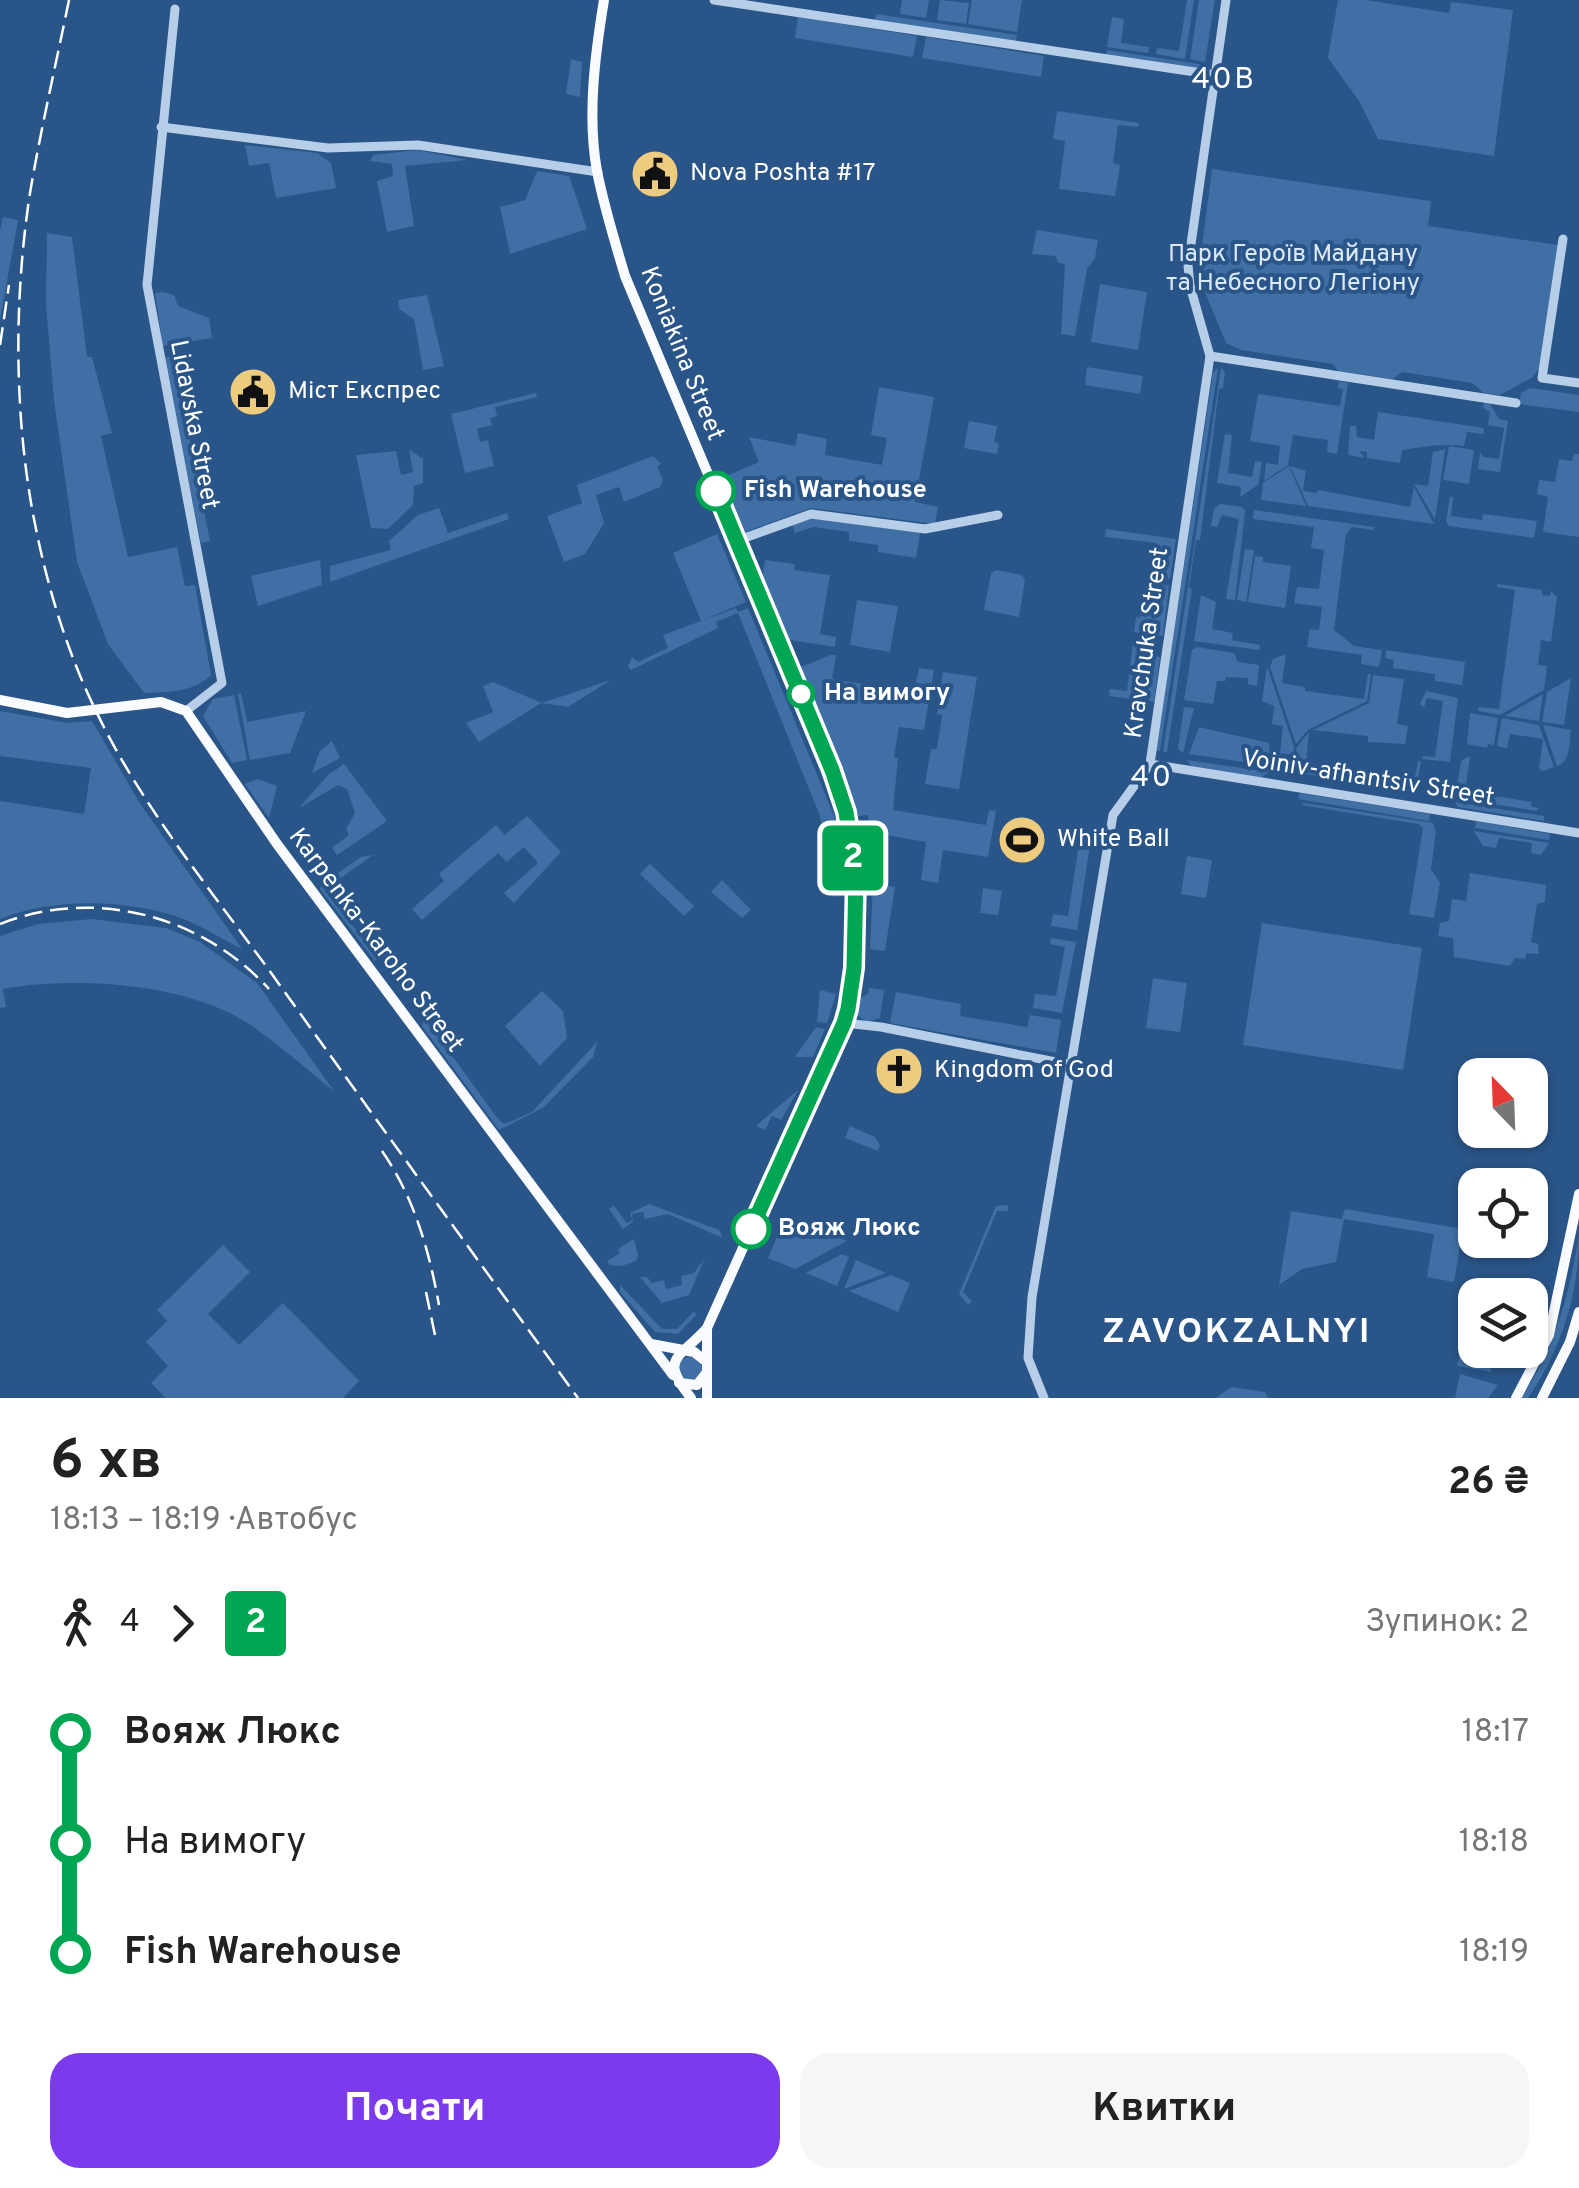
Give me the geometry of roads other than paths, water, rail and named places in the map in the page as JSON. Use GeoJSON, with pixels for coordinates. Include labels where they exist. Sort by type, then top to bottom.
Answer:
{"type":"FeatureCollection","features":[{"type":"Feature","properties":{"kind":"main road","name":"Koniakina Street"},"geometry":{"type":"LineString","coordinates":[[604,0],[594,98],[598,172],[626,276],[832,770],[846,812],[856,876],[854,968],[844,1023],[707,1328]]}},
{"type":"Feature","properties":{"kind":"main road"},"geometry":{"type":"LineString","coordinates":[[0,700],[67,713],[161,702],[186,711]]}},
{"type":"Feature","properties":{"kind":"main road","name":"Karpenka-Karoho Street"},"geometry":{"type":"LineString","coordinates":[[186,711],[277,844],[690,1398]]}},
{"type":"Feature","properties":{"kind":"main road"},"geometry":{"type":"LineString","coordinates":[[1516,1398],[1549,1334],[1579,1194]]}},
{"type":"Feature","properties":{"kind":"main road"},"geometry":{"type":"LineString","coordinates":[[1542,1398],[1559,1368],[1579,1312]]}},
{"type":"Feature","properties":{"kind":"main road"},"geometry":{"type":"LineString","coordinates":[[650,1344],[686,1352],[702,1356],[707,1366],[704,1379],[697,1385],[676,1379],[672,1366],[677,1356],[686,1352],[707,1328]]}},
{"type":"Feature","properties":{"kind":"main road"},"geometry":{"type":"LineString","coordinates":[[707,1328],[707,1398]]}},
{"type":"Feature","properties":{"kind":"street"},"geometry":{"type":"LineString","coordinates":[[714,0],[1215,76]]}},
{"type":"Feature","properties":{"kind":"street","name":"Kravchuka Street"},"geometry":{"type":"LineString","coordinates":[[1044,1398],[1028,1358],[1032,1297],[1113,815],[1150,764],[1210,356],[1188,265],[1226,0]]}},
{"type":"Feature","properties":{"kind":"street","name":"Lidavska Street"},"geometry":{"type":"LineString","coordinates":[[175,9],[160,127],[147,285],[222,683],[186,711]]}},
{"type":"Feature","properties":{"kind":"street"},"geometry":{"type":"LineString","coordinates":[[160,127],[328,148],[418,145],[598,172]]}},
{"type":"Feature","properties":{"kind":"street"},"geometry":{"type":"LineString","coordinates":[[1563,239],[1542,378],[1579,383]]}},
{"type":"Feature","properties":{"kind":"street"},"geometry":{"type":"LineString","coordinates":[[1210,356],[1516,403]]}},
{"type":"Feature","properties":{"kind":"street"},"geometry":{"type":"LineString","coordinates":[[736,540],[811,514],[925,530],[998,515]]}},
{"type":"Feature","properties":{"kind":"street","name":"Voiniv-afhantsiv Street"},"geometry":{"type":"LineString","coordinates":[[1150,764],[1579,833]]}},
{"type":"Feature","properties":{"kind":"street"},"geometry":{"type":"LineString","coordinates":[[844,1023],[1071,1065]]}},
{"type":"Feature","properties":{"kind":"railway"},"geometry":{"type":"LineString","coordinates":[[69,0],[30,193],[21,273],[18,354],[22,435],[33,514],[66,638],[113,745],[155,813],[578,1398]]}},
{"type":"Feature","properties":{"kind":"railway"},"geometry":{"type":"LineString","coordinates":[[0,345],[9,285]]}},
{"type":"Feature","properties":{"kind":"railway"},"geometry":{"type":"LineString","coordinates":[[0,924],[72,908],[144,915],[212,942],[269,989]]}},
{"type":"Feature","properties":{"kind":"railway"},"geometry":{"type":"LineString","coordinates":[[382,1151],[419,1225],[439,1305]]}},
{"type":"Feature","properties":{"kind":"railway"},"geometry":{"type":"LineString","coordinates":[[426,1292],[436,1340]]}},
{"type":"Feature","properties":{"kind":"place","name":"Nova Poshta #17"},"geometry":{"type":"Point","coordinates":[655,174]}},
{"type":"Feature","properties":{"kind":"place","name":"Міст Експрес"},"geometry":{"type":"Point","coordinates":[253,392]}},
{"type":"Feature","properties":{"kind":"place","name":"Fish Warehouse"},"geometry":{"type":"Point","coordinates":[716,491]}},
{"type":"Feature","properties":{"kind":"place","name":"На вимогу"},"geometry":{"type":"Point","coordinates":[801,694]}},
{"type":"Feature","properties":{"kind":"place","name":"White Ball"},"geometry":{"type":"Point","coordinates":[1022,840]}},
{"type":"Feature","properties":{"kind":"place","name":"Kingdom of God"},"geometry":{"type":"Point","coordinates":[899,1071]}},
{"type":"Feature","properties":{"kind":"place","name":"Вояж Люкс"},"geometry":{"type":"Point","coordinates":[751,1229]}},
{"type":"Feature","properties":{"kind":"district","name":"40B"},"geometry":{"type":"Point","coordinates":[1224,80]}},
{"type":"Feature","properties":{"kind":"district","name":"40"},"geometry":{"type":"Point","coordinates":[1152,778]}},
{"type":"Feature","properties":{"kind":"district","name":"ZAVOKZALNYI"},"geometry":{"type":"Point","coordinates":[1237,1333]}},
{"type":"Feature","properties":{"kind":"park label","name":"Парк Героїв Майдану та Небесного Легіону"},"geometry":{"type":"Point","coordinates":[1293,270]}}]}
